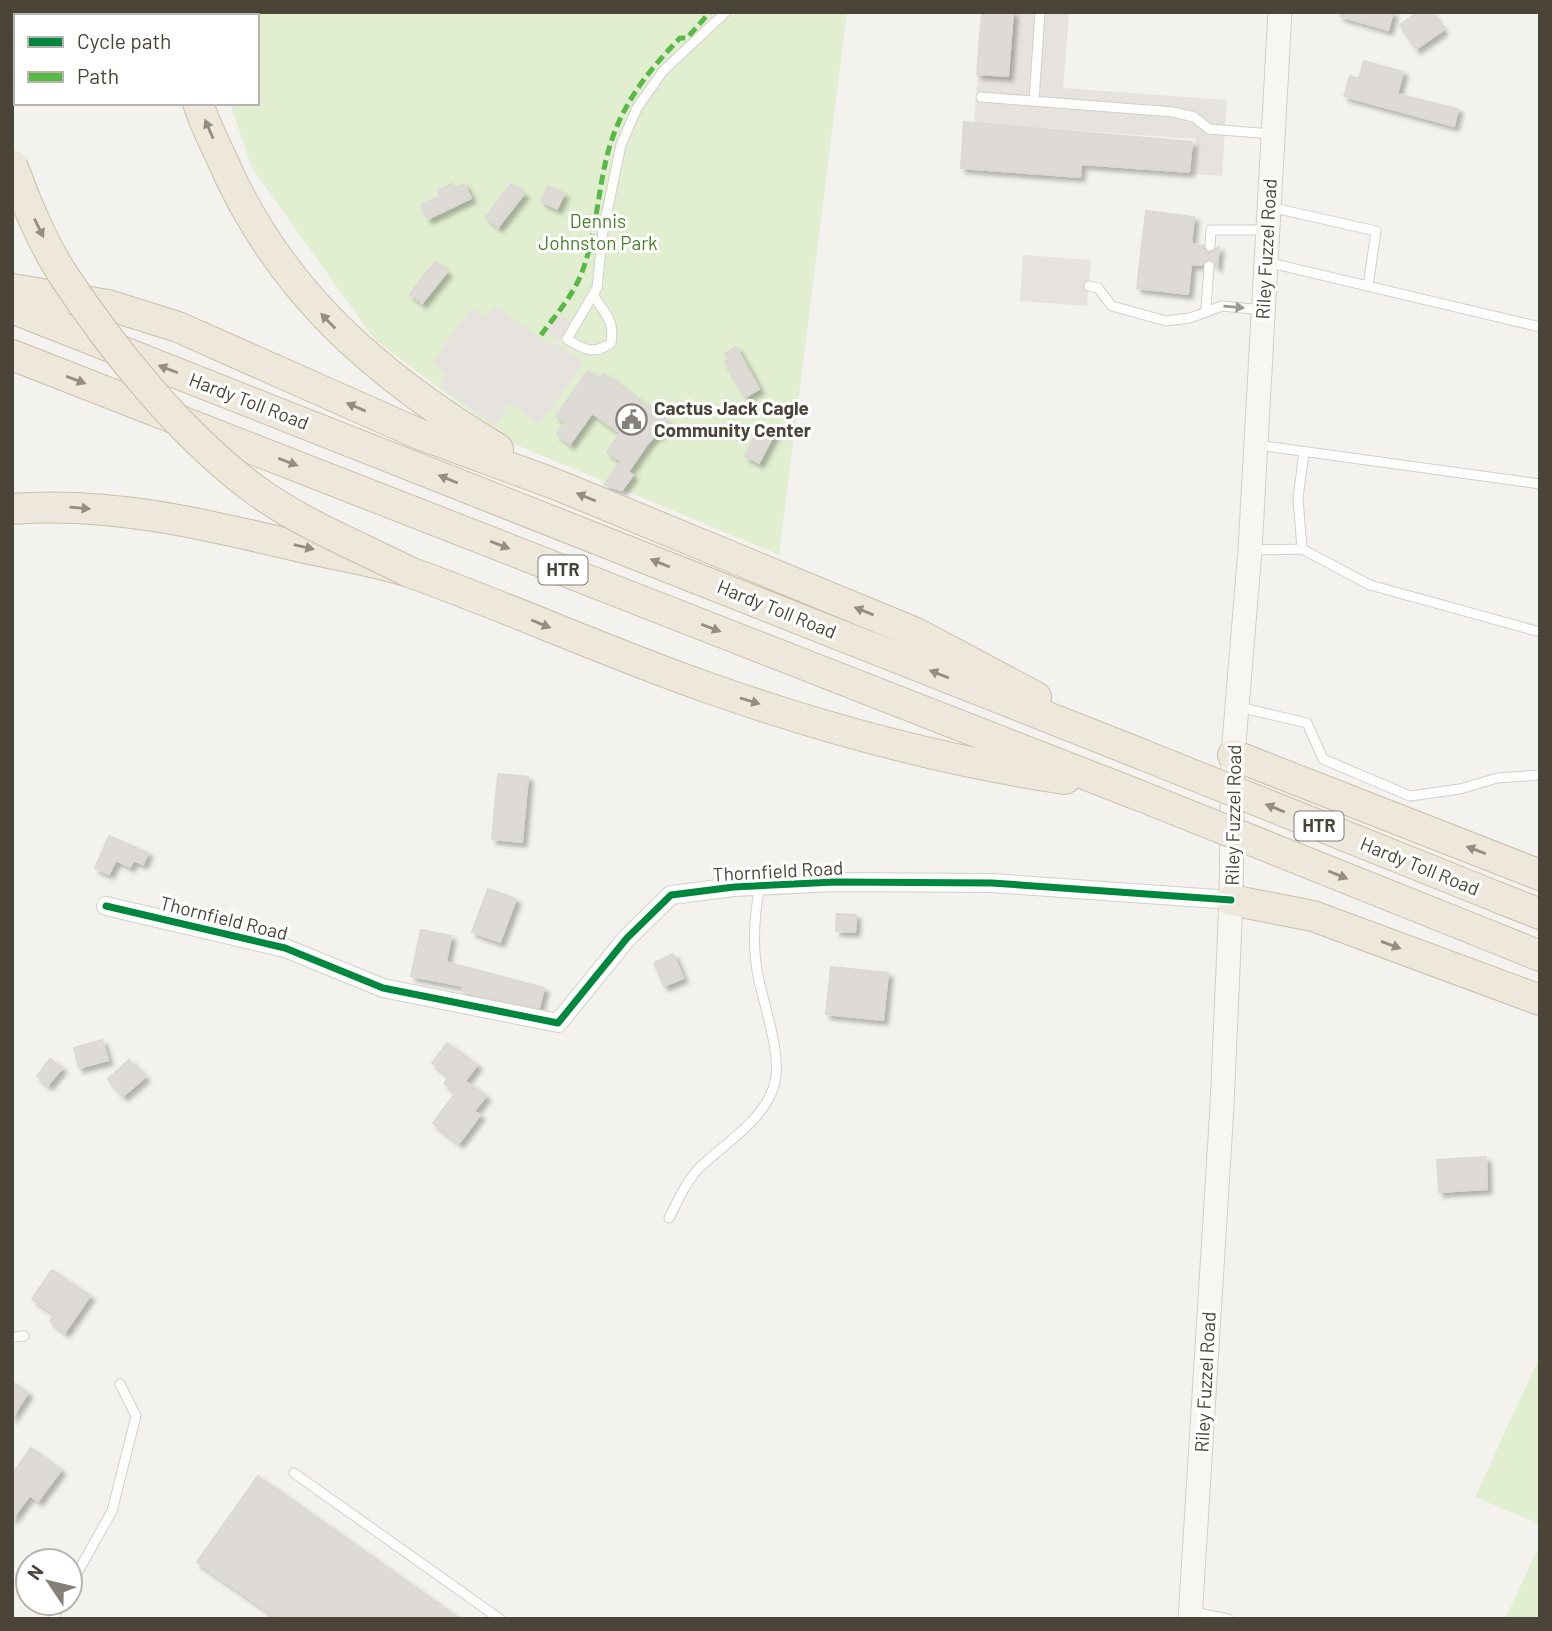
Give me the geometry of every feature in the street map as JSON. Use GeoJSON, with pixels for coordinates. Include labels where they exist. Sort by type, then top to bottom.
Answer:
{"type":"FeatureCollection","features":[{"type":"Feature","properties":{"kind":"highway"},"geometry":{"type":"LineString","coordinates":[[199,105],[236,193],[281,264],[315,307],[428,423]]}},
{"type":"Feature","properties":{"kind":"highway"},"geometry":{"type":"LineString","coordinates":[[12,165],[24,197],[62,274],[149,388],[205,447],[251,487],[304,519],[409,572],[711,689],[856,735],[987,768],[1126,790]]}},
{"type":"Feature","properties":{"kind":"highway"},"geometry":{"type":"LineString","coordinates":[[12,289],[108,305],[178,327],[428,423],[555,484],[916,633],[1015,683],[1098,737]]}},
{"type":"Feature","properties":{"kind":"highway","name":"Hardy Toll Road"},"geometry":{"type":"LineString","coordinates":[[12,308],[1540,914]]}},
{"type":"Feature","properties":{"kind":"highway","name":"Hardy Toll Road"},"geometry":{"type":"LineString","coordinates":[[12,355],[1126,790],[1540,956]]}},
{"type":"Feature","properties":{"kind":"highway"},"geometry":{"type":"LineString","coordinates":[[12,509],[52,506],[147,514],[211,525],[409,572]]}},
{"type":"Feature","properties":{"kind":"highway"},"geometry":{"type":"LineString","coordinates":[[1233,755],[1540,875]]}},
{"type":"Feature","properties":{"kind":"highway"},"geometry":{"type":"LineString","coordinates":[[1231,900],[1313,916],[1540,1000]]}},
{"type":"Feature","properties":{"kind":"main road","name":"Riley Fuzzel Road"},"geometry":{"type":"LineString","coordinates":[[1191,1615],[1231,900],[1233,755],[1250,550],[1280,12]]}},
{"type":"Feature","properties":{"kind":"street","name":"Thornfield Road"},"geometry":{"type":"LineString","coordinates":[[106,906],[285,948],[383,988],[558,1023],[627,938],[671,895],[760,886],[992,883],[1231,900]]}},
{"type":"Feature","properties":{"kind":"lane"},"geometry":{"type":"LineString","coordinates":[[594,296],[610,315],[614,328],[611,343],[599,351],[583,350],[567,339],[594,296],[621,145],[637,108],[663,71],[726,12]]}},
{"type":"Feature","properties":{"kind":"lane"},"geometry":{"type":"LineString","coordinates":[[1034,102],[1040,12]]}},
{"type":"Feature","properties":{"kind":"lane"},"geometry":{"type":"LineString","coordinates":[[981,97],[1173,112],[1194,117],[1209,129],[1272,134]]}},
{"type":"Feature","properties":{"kind":"lane"},"geometry":{"type":"LineString","coordinates":[[1268,206],[1376,230],[1368,286]]}},
{"type":"Feature","properties":{"kind":"lane"},"geometry":{"type":"LineString","coordinates":[[1210,246],[1211,230],[1266,230]]}},
{"type":"Feature","properties":{"kind":"lane"},"geometry":{"type":"LineString","coordinates":[[1265,261],[1540,327]]}},
{"type":"Feature","properties":{"kind":"lane"},"geometry":{"type":"LineString","coordinates":[[1206,309],[1209,266]]}},
{"type":"Feature","properties":{"kind":"lane"},"geometry":{"type":"LineString","coordinates":[[1088,286],[1098,288],[1112,306],[1166,321],[1190,318],[1206,309],[1222,306],[1262,310]]}},
{"type":"Feature","properties":{"kind":"lane"},"geometry":{"type":"LineString","coordinates":[[1255,445],[1540,484]]}},
{"type":"Feature","properties":{"kind":"lane"},"geometry":{"type":"LineString","coordinates":[[1302,549],[1298,498],[1304,452]]}},
{"type":"Feature","properties":{"kind":"lane"},"geometry":{"type":"LineString","coordinates":[[1250,550],[1302,549],[1370,585],[1540,632]]}},
{"type":"Feature","properties":{"kind":"lane"},"geometry":{"type":"LineString","coordinates":[[1237,707],[1307,723],[1323,759],[1410,796],[1460,789],[1497,778],[1540,775]]}},
{"type":"Feature","properties":{"kind":"lane"},"geometry":{"type":"LineString","coordinates":[[669,1218],[685,1187],[698,1170],[741,1132],[765,1103],[774,1085],[774,1052],[757,972],[754,928],[760,886]]}},
{"type":"Feature","properties":{"kind":"lane"},"geometry":{"type":"LineString","coordinates":[[12,1337],[23,1336]]}},
{"type":"Feature","properties":{"kind":"lane"},"geometry":{"type":"LineString","coordinates":[[84,1561],[112,1511],[136,1416],[120,1384]]}},
{"type":"Feature","properties":{"kind":"lane"},"geometry":{"type":"LineString","coordinates":[[294,1473],[500,1619]]}},
{"type":"Feature","properties":{"kind":"lane"},"geometry":{"type":"LineString","coordinates":[[1191,1615],[1228,1619]]}},
{"type":"Feature","properties":{"kind":"green space","name":"Dennis Johnston Park"},"geometry":{"type":"Polygon","coordinates":[[[198,12],[847,12],[779,555],[512,443],[374,339],[252,168],[231,105],[259,105],[259,14],[198,12]]]}},
{"type":"Feature","properties":{"kind":"green space"},"geometry":{"type":"Polygon","coordinates":[[[1540,1356],[1540,1524],[1475,1497],[1540,1356]]]}},
{"type":"Feature","properties":{"kind":"green space"},"geometry":{"type":"Polygon","coordinates":[[[1540,1544],[1540,1619],[1505,1619],[1540,1544]]]}},
{"type":"Feature","properties":{"kind":"shaded area"},"geometry":{"type":"Polygon","coordinates":[[[1013,12],[1069,12],[1063,88],[1227,100],[1222,176],[1194,174],[1196,139],[974,123],[978,74],[1013,12]]]}},
{"type":"Feature","properties":{"kind":"shaded area"},"geometry":{"type":"Polygon","coordinates":[[[1023,255],[1091,260],[1087,306],[1020,301],[1023,255]]]}},
{"type":"Feature","properties":{"kind":"shaded area"},"geometry":{"type":"Polygon","coordinates":[[[495,306],[553,346],[557,340],[545,332],[558,313],[571,322],[557,343],[584,362],[539,425],[510,404],[495,426],[439,386],[446,373],[432,363],[471,308],[487,317],[495,306]]]}},
{"type":"Feature","properties":{"kind":"building"},"geometry":{"type":"Polygon","coordinates":[[[982,12],[1013,12],[1008,76],[977,74],[982,12]]]}},
{"type":"Feature","properties":{"kind":"building"},"geometry":{"type":"Polygon","coordinates":[[[1341,12],[1393,12],[1388,30],[1340,16],[1341,12]]]}},
{"type":"Feature","properties":{"kind":"building"},"geometry":{"type":"Polygon","coordinates":[[[1418,12],[1430,12],[1443,30],[1416,49],[1400,25],[1418,12]]]}},
{"type":"Feature","properties":{"kind":"building"},"geometry":{"type":"Polygon","coordinates":[[[1364,61],[1403,72],[1397,94],[1458,109],[1454,126],[1344,96],[1350,76],[1359,79],[1364,61]]]}},
{"type":"Feature","properties":{"kind":"building"},"geometry":{"type":"Polygon","coordinates":[[[964,122],[1192,142],[1189,172],[1081,164],[1080,177],[961,168],[964,122]]]}},
{"type":"Feature","properties":{"kind":"building"},"geometry":{"type":"Polygon","coordinates":[[[452,184],[454,189],[464,184],[471,198],[428,219],[421,205],[440,196],[438,191],[452,184]]]}},
{"type":"Feature","properties":{"kind":"building"},"geometry":{"type":"Polygon","coordinates":[[[511,184],[524,194],[498,227],[486,217],[511,184]]]}},
{"type":"Feature","properties":{"kind":"building"},"geometry":{"type":"Polygon","coordinates":[[[548,186],[564,194],[557,209],[541,201],[548,186]]]}},
{"type":"Feature","properties":{"kind":"building"},"geometry":{"type":"Polygon","coordinates":[[[1146,211],[1194,217],[1191,244],[1203,246],[1209,253],[1219,247],[1217,267],[1210,259],[1202,265],[1191,264],[1188,294],[1137,288],[1146,211]]]}},
{"type":"Feature","properties":{"kind":"building"},"geometry":{"type":"Polygon","coordinates":[[[435,262],[447,272],[422,303],[410,294],[435,262]]]}},
{"type":"Feature","properties":{"kind":"building"},"geometry":{"type":"Polygon","coordinates":[[[736,347],[759,389],[745,397],[725,362],[729,360],[725,354],[736,347]]]}},
{"type":"Feature","properties":{"kind":"building","name":"Cactus Jack Cagle Community Center"},"geometry":{"type":"Polygon","coordinates":[[[588,371],[600,379],[604,374],[669,423],[661,434],[658,432],[648,443],[628,472],[633,475],[622,490],[604,485],[621,461],[607,452],[620,433],[592,413],[570,444],[557,434],[565,422],[556,416],[588,371]]]}},
{"type":"Feature","properties":{"kind":"building"},"geometry":{"type":"Polygon","coordinates":[[[760,425],[775,432],[759,463],[745,456],[760,425]]]}},
{"type":"Feature","properties":{"kind":"building"},"geometry":{"type":"Polygon","coordinates":[[[498,774],[528,777],[522,842],[492,839],[498,774]]]}},
{"type":"Feature","properties":{"kind":"building"},"geometry":{"type":"Polygon","coordinates":[[[109,836],[148,853],[143,864],[133,860],[130,867],[116,860],[109,874],[95,868],[109,836]]]}},
{"type":"Feature","properties":{"kind":"building"},"geometry":{"type":"Polygon","coordinates":[[[488,889],[516,899],[500,942],[472,932],[488,889]]]}},
{"type":"Feature","properties":{"kind":"building"},"geometry":{"type":"Polygon","coordinates":[[[837,914],[856,915],[855,932],[836,931],[837,914]]]}},
{"type":"Feature","properties":{"kind":"building"},"geometry":{"type":"Polygon","coordinates":[[[421,930],[451,936],[446,962],[544,988],[539,1008],[479,996],[462,991],[463,986],[411,976],[421,930]]]}},
{"type":"Feature","properties":{"kind":"building"},"geometry":{"type":"Polygon","coordinates":[[[673,954],[683,978],[664,986],[654,963],[673,954]]]}},
{"type":"Feature","properties":{"kind":"building"},"geometry":{"type":"Polygon","coordinates":[[[831,967],[888,973],[883,1020],[826,1014],[831,967]]]}},
{"type":"Feature","properties":{"kind":"building"},"geometry":{"type":"Polygon","coordinates":[[[102,1040],[108,1060],[79,1068],[74,1048],[102,1040]]]}},
{"type":"Feature","properties":{"kind":"building"},"geometry":{"type":"Polygon","coordinates":[[[447,1043],[477,1065],[465,1081],[486,1096],[474,1111],[480,1115],[459,1143],[433,1123],[456,1092],[444,1083],[450,1076],[432,1063],[447,1043]]]}},
{"type":"Feature","properties":{"kind":"building"},"geometry":{"type":"Polygon","coordinates":[[[50,1059],[62,1068],[48,1085],[37,1076],[50,1059]]]}},
{"type":"Feature","properties":{"kind":"building"},"geometry":{"type":"Polygon","coordinates":[[[129,1060],[145,1077],[123,1096],[108,1079],[129,1060]]]}},
{"type":"Feature","properties":{"kind":"building"},"geometry":{"type":"Polygon","coordinates":[[[1486,1157],[1487,1189],[1439,1192],[1437,1160],[1486,1157]]]}},
{"type":"Feature","properties":{"kind":"building"},"geometry":{"type":"Polygon","coordinates":[[[52,1270],[90,1296],[65,1332],[50,1321],[55,1314],[32,1299],[52,1270]]]}},
{"type":"Feature","properties":{"kind":"building"},"geometry":{"type":"Polygon","coordinates":[[[12,1382],[28,1393],[12,1417],[12,1382]]]}},
{"type":"Feature","properties":{"kind":"building"},"geometry":{"type":"Polygon","coordinates":[[[31,1448],[61,1470],[38,1501],[30,1495],[12,1519],[12,1474],[31,1448]]]}},
{"type":"Feature","properties":{"kind":"building"},"geometry":{"type":"Polygon","coordinates":[[[258,1476],[460,1619],[279,1619],[197,1562],[258,1476]]]}},
{"type":"Feature","properties":{"kind":"marked path"},"geometry":{"type":"LineString","coordinates":[[541,335],[580,277],[590,248],[607,156],[626,107],[645,78],[668,51],[680,38],[687,38],[710,12]]}},
{"type":"Feature","properties":{"kind":"cycle path"},"geometry":{"type":"LineString","coordinates":[[106,906],[285,948],[383,988],[558,1023],[627,938],[671,895],[734,887],[835,882],[992,883],[1231,900]]}},
{"type":"Feature","properties":{"kind":"place","name":"Cactus Jack Cagle Community Center"},"geometry":{"type":"Point","coordinates":[631,419]}}]}
